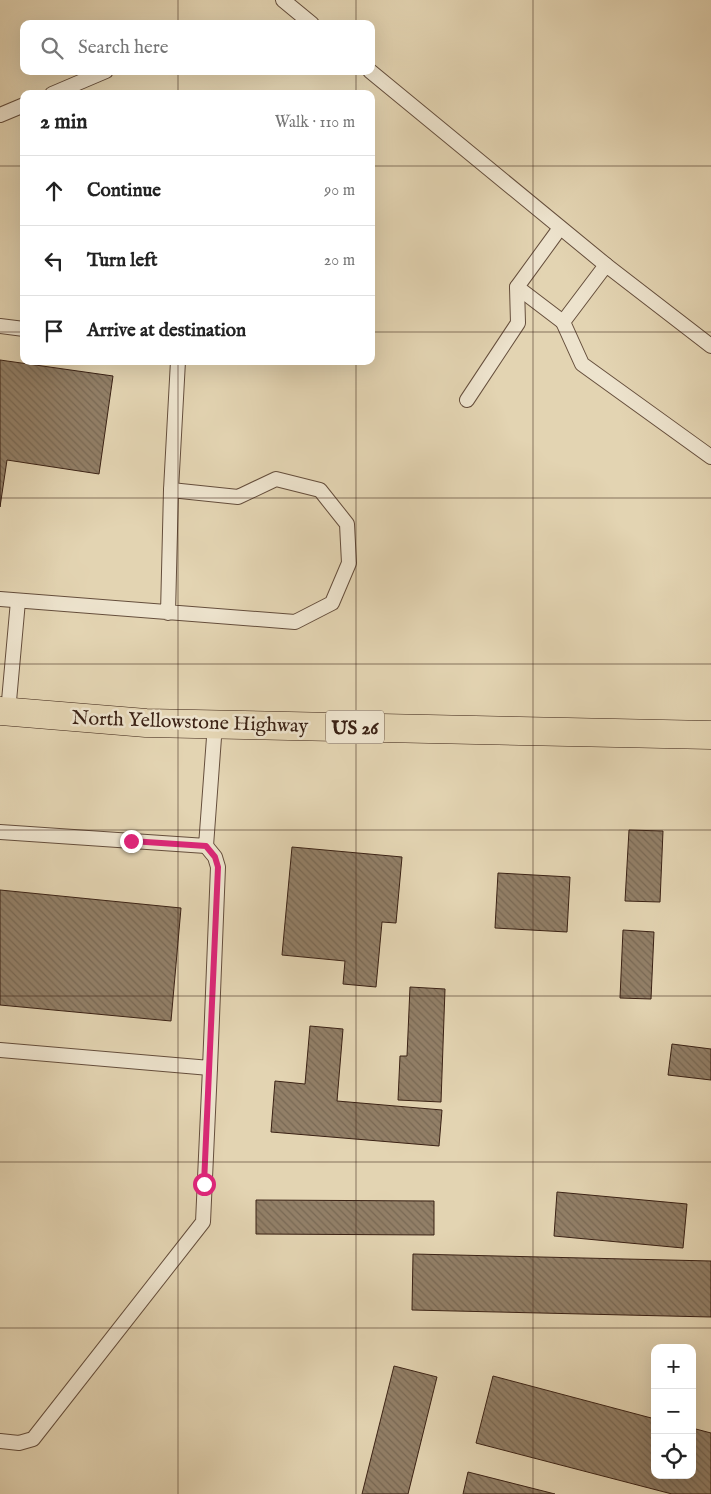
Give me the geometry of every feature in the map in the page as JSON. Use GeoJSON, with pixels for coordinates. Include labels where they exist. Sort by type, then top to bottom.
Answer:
{"type":"FeatureCollection","features":[{"type":"Feature","properties":{"kind":"highway","name":"North Yellowstone Highway"},"geometry":{"type":"LineString","coordinates":[[4,712],[146,723],[711,735]]}},
{"type":"Feature","properties":{"kind":"lane"},"geometry":{"type":"LineString","coordinates":[[283,0],[307,20]]}},
{"type":"Feature","properties":{"kind":"lane"},"geometry":{"type":"LineString","coordinates":[[61,90],[97,75]]}},
{"type":"Feature","properties":{"kind":"lane"},"geometry":{"type":"LineString","coordinates":[[375,75],[560,228],[711,346]]}},
{"type":"Feature","properties":{"kind":"lane"},"geometry":{"type":"LineString","coordinates":[[0,115],[20,107]]}},
{"type":"Feature","properties":{"kind":"lane"},"geometry":{"type":"LineString","coordinates":[[467,400],[518,323],[517,287],[560,228]]}},
{"type":"Feature","properties":{"kind":"lane"},"geometry":{"type":"LineString","coordinates":[[563,322],[606,265]]}},
{"type":"Feature","properties":{"kind":"lane"},"geometry":{"type":"LineString","coordinates":[[517,287],[563,322],[582,364],[711,457]]}},
{"type":"Feature","properties":{"kind":"lane"},"geometry":{"type":"LineString","coordinates":[[0,326],[20,328]]}},
{"type":"Feature","properties":{"kind":"lane"},"geometry":{"type":"LineString","coordinates":[[168,613],[171,490],[178,365]]}},
{"type":"Feature","properties":{"kind":"lane"},"geometry":{"type":"LineString","coordinates":[[0,599],[296,622],[332,603],[350,563],[347,524],[320,490],[276,479],[238,496],[171,490]]}},
{"type":"Feature","properties":{"kind":"lane"},"geometry":{"type":"LineString","coordinates":[[4,712],[18,601]]}},
{"type":"Feature","properties":{"kind":"lane"},"geometry":{"type":"LineString","coordinates":[[0,1441],[19,1443],[33,1439],[203,1222],[218,867],[215,857],[206,846],[215,724]]}},
{"type":"Feature","properties":{"kind":"lane"},"geometry":{"type":"LineString","coordinates":[[0,832],[206,846]]}},
{"type":"Feature","properties":{"kind":"lane"},"geometry":{"type":"LineString","coordinates":[[0,1050],[210,1068]]}},
{"type":"Feature","properties":{"kind":"building"},"geometry":{"type":"Polygon","coordinates":[[[0,360],[20,363],[20,365],[35,365],[113,376],[99,474],[7,460],[0,507],[0,360]]]}},
{"type":"Feature","properties":{"kind":"building"},"geometry":{"type":"Polygon","coordinates":[[[629,830],[663,831],[660,902],[625,901],[629,830]]]}},
{"type":"Feature","properties":{"kind":"building"},"geometry":{"type":"Polygon","coordinates":[[[292,847],[402,857],[396,923],[382,922],[376,987],[343,984],[345,961],[282,955],[292,847]]]}},
{"type":"Feature","properties":{"kind":"building"},"geometry":{"type":"Polygon","coordinates":[[[498,873],[570,877],[567,932],[495,928],[498,873]]]}},
{"type":"Feature","properties":{"kind":"building"},"geometry":{"type":"Polygon","coordinates":[[[0,890],[181,908],[171,1021],[0,1005],[0,890]]]}},
{"type":"Feature","properties":{"kind":"building"},"geometry":{"type":"Polygon","coordinates":[[[623,930],[654,932],[651,999],[620,998],[623,930]]]}},
{"type":"Feature","properties":{"kind":"building"},"geometry":{"type":"Polygon","coordinates":[[[410,987],[445,989],[441,1102],[398,1100],[400,1056],[407,1056],[410,987]]]}},
{"type":"Feature","properties":{"kind":"building"},"geometry":{"type":"Polygon","coordinates":[[[310,1026],[343,1029],[337,1101],[442,1110],[439,1146],[271,1132],[275,1081],[305,1084],[310,1026]]]}},
{"type":"Feature","properties":{"kind":"building"},"geometry":{"type":"Polygon","coordinates":[[[672,1044],[711,1049],[711,1080],[668,1075],[672,1044]]]}},
{"type":"Feature","properties":{"kind":"building"},"geometry":{"type":"Polygon","coordinates":[[[557,1192],[687,1204],[683,1248],[554,1236],[557,1192]]]}},
{"type":"Feature","properties":{"kind":"building"},"geometry":{"type":"Polygon","coordinates":[[[256,1200],[434,1201],[434,1235],[256,1234],[256,1200]]]}},
{"type":"Feature","properties":{"kind":"building"},"geometry":{"type":"Polygon","coordinates":[[[413,1254],[711,1261],[711,1317],[412,1310],[413,1254]]]}},
{"type":"Feature","properties":{"kind":"building"},"geometry":{"type":"Polygon","coordinates":[[[394,1366],[437,1377],[408,1494],[362,1494],[394,1366]]]}},
{"type":"Feature","properties":{"kind":"building"},"geometry":{"type":"Polygon","coordinates":[[[493,1376],[651,1418],[651,1479],[696,1479],[696,1429],[711,1433],[711,1494],[672,1494],[476,1443],[493,1376]]]}},
{"type":"Feature","properties":{"kind":"building"},"geometry":{"type":"Polygon","coordinates":[[[468,1472],[555,1494],[463,1494],[468,1472]]]}},
{"type":"Feature","properties":{"kind":"route"},"geometry":{"type":"LineString","coordinates":[[131,841],[206,846],[215,857],[218,867],[204,1184]]}}]}
